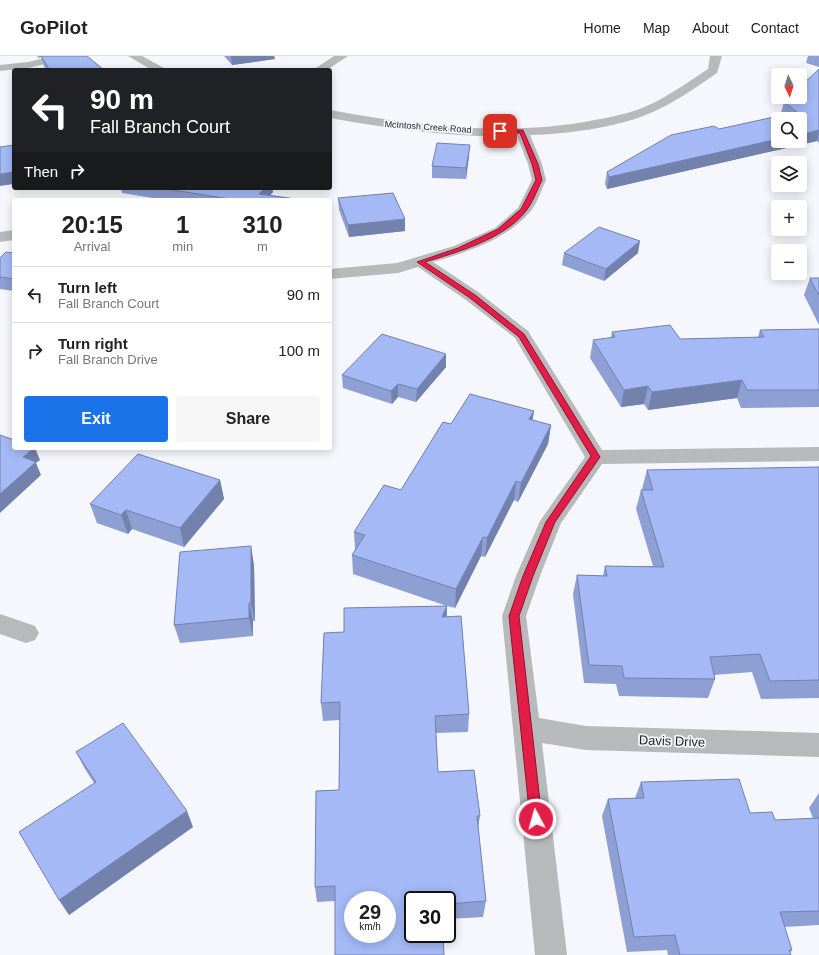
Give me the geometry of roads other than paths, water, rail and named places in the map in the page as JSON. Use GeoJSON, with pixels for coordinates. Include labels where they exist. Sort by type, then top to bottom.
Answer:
{"type":"FeatureCollection","features":[{"type":"Feature","properties":{"kind":"street"},"geometry":{"type":"LineString","coordinates":[[0,68],[66,56]]}},
{"type":"Feature","properties":{"kind":"street"},"geometry":{"type":"LineString","coordinates":[[134,56],[156,68]]}},
{"type":"Feature","properties":{"kind":"street"},"geometry":{"type":"LineString","coordinates":[[322,68],[342,56]]}},
{"type":"Feature","properties":{"kind":"street","name":"McIntosh Creek Road"},"geometry":{"type":"LineString","coordinates":[[332,114],[379,123],[445,129],[522,131],[587,126],[644,112],[673,97],[713,71],[716,56]]}},
{"type":"Feature","properties":{"kind":"street"},"geometry":{"type":"LineString","coordinates":[[332,274],[398,268],[460,249],[500,231],[524,210],[539,180],[535,164],[522,131]]}},
{"type":"Feature","properties":{"kind":"street"},"geometry":{"type":"LineString","coordinates":[[0,237],[12,235]]}},
{"type":"Feature","properties":{"kind":"street"},"geometry":{"type":"LineString","coordinates":[[420,262],[472,296],[522,335],[596,457]]}},
{"type":"Feature","properties":{"kind":"street"},"geometry":{"type":"LineString","coordinates":[[596,457],[819,454]]}},
{"type":"Feature","properties":{"kind":"street"},"geometry":{"type":"LineString","coordinates":[[551,955],[514,616],[528,576],[551,522],[596,457]]}},
{"type":"Feature","properties":{"kind":"street"},"geometry":{"type":"LineString","coordinates":[[0,624],[26,632]]}},
{"type":"Feature","properties":{"kind":"street","name":"Davis Drive"},"geometry":{"type":"LineString","coordinates":[[526,728],[586,738],[819,745]]}}]}
